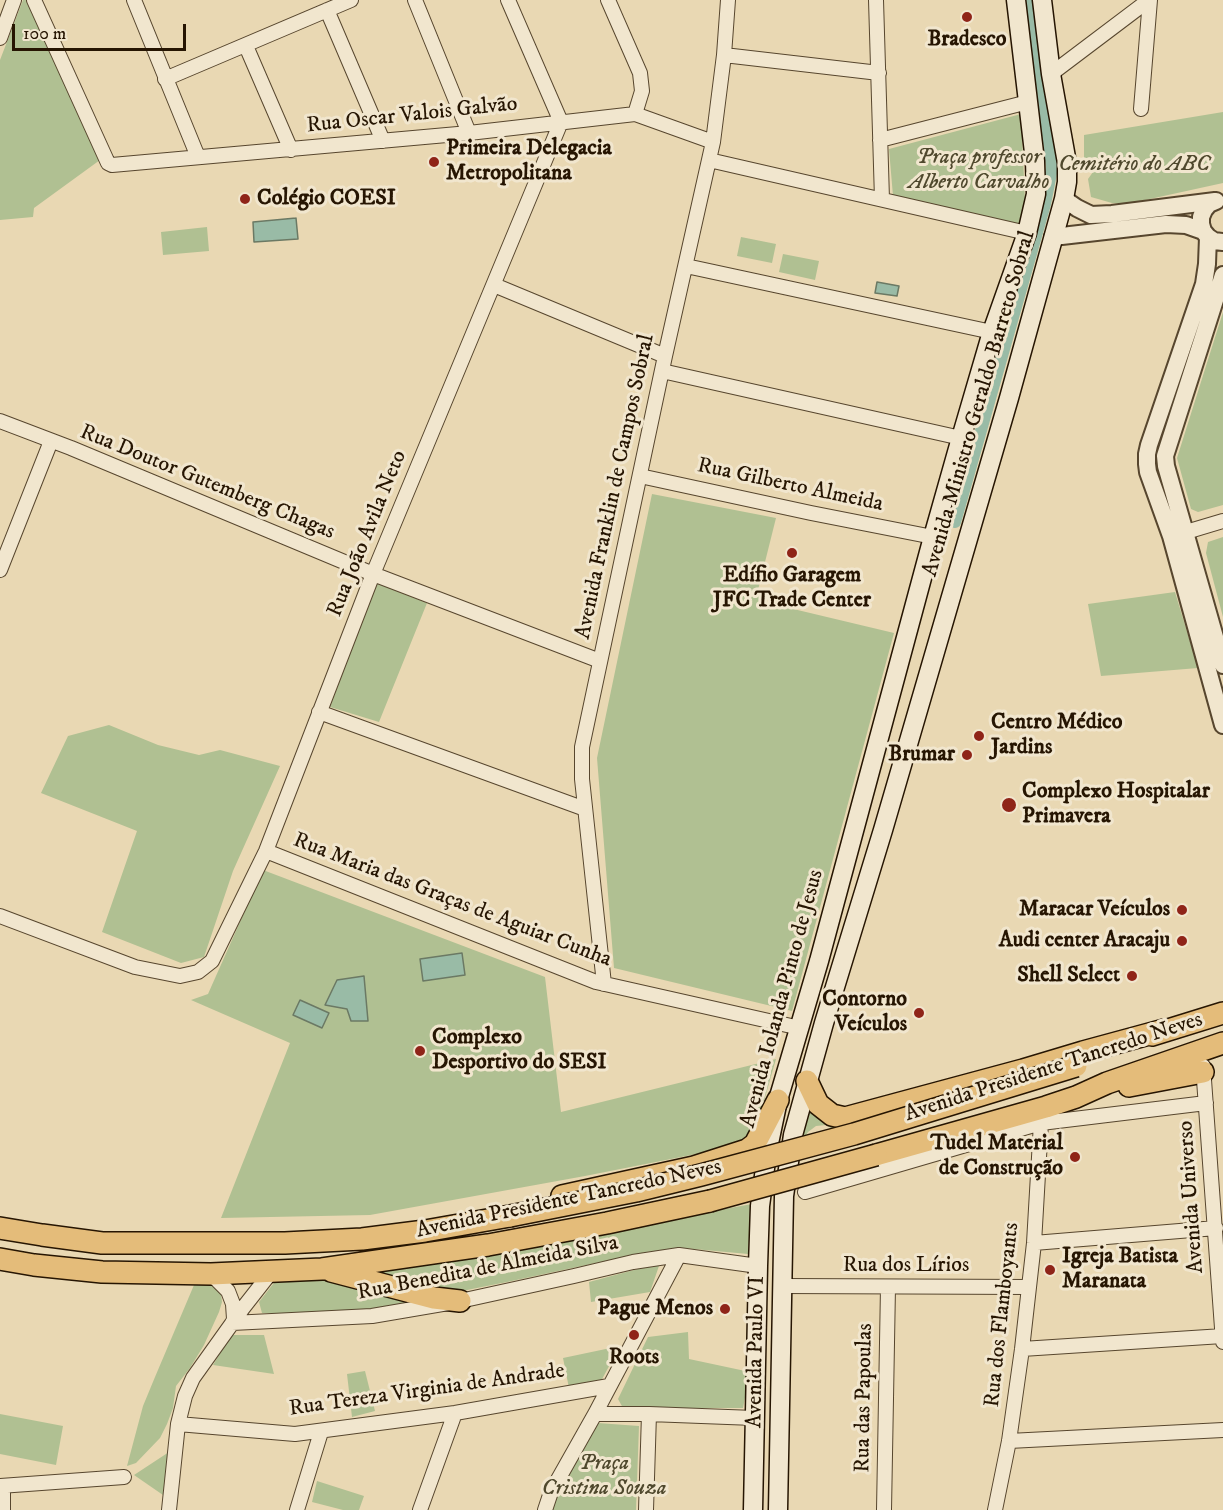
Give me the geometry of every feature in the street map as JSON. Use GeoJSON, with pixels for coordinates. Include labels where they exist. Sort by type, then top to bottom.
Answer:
{"type":"FeatureCollection","features":[{"type":"Feature","properties":{"kind":"main road","name":"Avenida Ministro Geraldo Barreto Sobral"},"geometry":{"type":"LineString","coordinates":[[861,806],[961,438],[992,332],[1027,233],[1036,194],[1016,0]]}},
{"type":"Feature","properties":{"kind":"main road","name":"Avenida Ministro Geraldo Barreto Sobral"},"geometry":{"type":"LineString","coordinates":[[887,815],[1009,398],[1064,199],[1067,163],[1051,74],[1042,0]]}},
{"type":"Feature","properties":{"kind":"main road"},"geometry":{"type":"LineString","coordinates":[[861,806],[871,816],[887,815]]}},
{"type":"Feature","properties":{"kind":"main road","name":"Avenida Iolanda Pinto de Jesus"},"geometry":{"type":"LineString","coordinates":[[760,1206],[767,1152],[778,1100],[861,806]]}},
{"type":"Feature","properties":{"kind":"main road","name":"Avenida Iolanda Pinto de Jesus"},"geometry":{"type":"LineString","coordinates":[[784,1196],[793,1135],[807,1081],[887,815]]}},
{"type":"Feature","properties":{"kind":"main road"},"geometry":{"type":"LineString","coordinates":[[819,961],[830,957],[842,966]]}},
{"type":"Feature","properties":{"kind":"main road","name":"Avenida Presidente Tancredo Neves"},"geometry":{"type":"LineString","coordinates":[[0,1228],[42,1236],[102,1243],[285,1243],[363,1239],[425,1231],[636,1191],[854,1134],[1076,1066],[1164,1030],[1223,1013]]}},
{"type":"Feature","properties":{"kind":"main road"},"geometry":{"type":"LineString","coordinates":[[807,1081],[818,1104],[837,1118],[845,1118],[1164,1030]]}},
{"type":"Feature","properties":{"kind":"main road","name":"Avenida Presidente Tancredo Neves"},"geometry":{"type":"LineString","coordinates":[[0,1259],[102,1272],[211,1274],[322,1269],[488,1245],[710,1201],[1046,1107],[1107,1083],[1223,1043]]}},
{"type":"Feature","properties":{"kind":"main road"},"geometry":{"type":"LineString","coordinates":[[1076,1097],[1203,1072]]}},
{"type":"Feature","properties":{"kind":"main road"},"geometry":{"type":"LineString","coordinates":[[425,1231],[459,1218],[694,1167],[747,1150],[755,1144],[778,1100]]}},
{"type":"Feature","properties":{"kind":"main road","name":"Avenida Paulo VI"},"geometry":{"type":"LineString","coordinates":[[777,1510],[784,1196]]}},
{"type":"Feature","properties":{"kind":"main road","name":"Avenida Paulo VI"},"geometry":{"type":"LineString","coordinates":[[753,1510],[760,1206]]}},
{"type":"Feature","properties":{"kind":"main road"},"geometry":{"type":"LineString","coordinates":[[322,1269],[434,1298],[460,1301]]}},
{"type":"Feature","properties":{"kind":"street"},"geometry":{"type":"LineString","coordinates":[[0,38],[14,0]]}},
{"type":"Feature","properties":{"kind":"street","name":"Rua Oscar Valois Galvão"},"geometry":{"type":"LineString","coordinates":[[34,0],[110,165],[469,133],[635,114],[713,142]]}},
{"type":"Feature","properties":{"kind":"street"},"geometry":{"type":"LineString","coordinates":[[134,0],[198,156]]}},
{"type":"Feature","properties":{"kind":"street"},"geometry":{"type":"LineString","coordinates":[[165,79],[351,0]]}},
{"type":"Feature","properties":{"kind":"street"},"geometry":{"type":"LineString","coordinates":[[415,0],[469,133]]}},
{"type":"Feature","properties":{"kind":"street"},"geometry":{"type":"LineString","coordinates":[[508,0],[561,122]]}},
{"type":"Feature","properties":{"kind":"street"},"geometry":{"type":"LineString","coordinates":[[608,0],[640,73],[642,91],[635,114]]}},
{"type":"Feature","properties":{"kind":"street","name":"Avenida Franklin de Campos Sobral"},"geometry":{"type":"LineString","coordinates":[[604,984],[582,779],[582,747],[713,142],[728,0]]}},
{"type":"Feature","properties":{"kind":"street"},"geometry":{"type":"LineString","coordinates":[[876,0],[882,199]]}},
{"type":"Feature","properties":{"kind":"street"},"geometry":{"type":"LineString","coordinates":[[1051,74],[1149,0]]}},
{"type":"Feature","properties":{"kind":"street"},"geometry":{"type":"LineString","coordinates":[[1142,109],[1149,0]]}},
{"type":"Feature","properties":{"kind":"street"},"geometry":{"type":"LineString","coordinates":[[327,10],[383,141]]}},
{"type":"Feature","properties":{"kind":"street"},"geometry":{"type":"LineString","coordinates":[[246,46],[291,150]]}},
{"type":"Feature","properties":{"kind":"street"},"geometry":{"type":"LineString","coordinates":[[724,55],[879,73]]}},
{"type":"Feature","properties":{"kind":"street"},"geometry":{"type":"LineString","coordinates":[[880,140],[1028,102]]}},
{"type":"Feature","properties":{"kind":"street","name":"Rua João Avila Neto"},"geometry":{"type":"LineString","coordinates":[[0,916],[135,967],[180,976],[198,972],[212,961],[266,851],[373,574],[561,122]]}},
{"type":"Feature","properties":{"kind":"street"},"geometry":{"type":"LineString","coordinates":[[709,160],[1027,233]]}},
{"type":"Feature","properties":{"kind":"street"},"geometry":{"type":"LineString","coordinates":[[1064,199],[1090,215],[1219,200]]}},
{"type":"Feature","properties":{"kind":"street"},"geometry":{"type":"LineString","coordinates":[[1219,200],[1209,204],[1201,217],[1201,224],[1211,237],[1207,271],[1147,454],[1148,472],[1178,534],[1223,665]]}},
{"type":"Feature","properties":{"kind":"street"},"geometry":{"type":"LineString","coordinates":[[1053,237],[1166,224],[1186,225],[1211,237]]}},
{"type":"Feature","properties":{"kind":"street"},"geometry":{"type":"LineString","coordinates":[[686,266],[992,332]]}},
{"type":"Feature","properties":{"kind":"street"},"geometry":{"type":"LineString","coordinates":[[1223,275],[1165,456],[1178,534],[1223,724]]}},
{"type":"Feature","properties":{"kind":"street"},"geometry":{"type":"LineString","coordinates":[[494,285],[665,356]]}},
{"type":"Feature","properties":{"kind":"street"},"geometry":{"type":"LineString","coordinates":[[662,371],[961,438]]}},
{"type":"Feature","properties":{"kind":"street","name":"Rua Doutor Gutemberg Chagas"},"geometry":{"type":"LineString","coordinates":[[0,421],[373,574],[600,661]]}},
{"type":"Feature","properties":{"kind":"street"},"geometry":{"type":"LineString","coordinates":[[0,570],[51,441]]}},
{"type":"Feature","properties":{"kind":"street","name":"Rua Gilberto Almeida"},"geometry":{"type":"LineString","coordinates":[[640,476],[933,537]]}},
{"type":"Feature","properties":{"kind":"street"},"geometry":{"type":"LineString","coordinates":[[1178,534],[1223,521]]}},
{"type":"Feature","properties":{"kind":"street"},"geometry":{"type":"LineString","coordinates":[[320,712],[585,808]]}},
{"type":"Feature","properties":{"kind":"street","name":"Rua Maria das Graças de Aguiar Cunha"},"geometry":{"type":"LineString","coordinates":[[266,851],[596,982],[800,1028]]}},
{"type":"Feature","properties":{"kind":"street","name":"Avenida Universo"},"geometry":{"type":"LineString","coordinates":[[1202,1049],[1206,1103],[1218,1188],[1216,1228],[1223,1342]]}},
{"type":"Feature","properties":{"kind":"street"},"geometry":{"type":"LineString","coordinates":[[805,1192],[1041,1123],[1206,1103]]}},
{"type":"Feature","properties":{"kind":"street","name":"Rua dos Flamboyants"},"geometry":{"type":"LineString","coordinates":[[995,1510],[1009,1441],[1022,1349],[1034,1243],[1041,1123]]}},
{"type":"Feature","properties":{"kind":"street"},"geometry":{"type":"LineString","coordinates":[[1034,1243],[1216,1228]]}},
{"type":"Feature","properties":{"kind":"street"},"geometry":{"type":"LineString","coordinates":[[544,1510],[551,1492],[679,1255]]}},
{"type":"Feature","properties":{"kind":"street","name":"Rua Benedita de Almeida Silva"},"geometry":{"type":"LineString","coordinates":[[233,1321],[372,1316],[460,1301],[633,1262],[679,1255],[758,1266]]}},
{"type":"Feature","properties":{"kind":"street"},"geometry":{"type":"LineString","coordinates":[[169,1510],[178,1424],[185,1396],[193,1378],[272,1271]]}},
{"type":"Feature","properties":{"kind":"street"},"geometry":{"type":"LineString","coordinates":[[211,1274],[228,1291],[233,1304],[233,1321]]}},
{"type":"Feature","properties":{"kind":"street","name":"Rua dos Lírios"},"geometry":{"type":"LineString","coordinates":[[783,1286],[1029,1287]]}},
{"type":"Feature","properties":{"kind":"street","name":"Rua das Papoulas"},"geometry":{"type":"LineString","coordinates":[[884,1510],[888,1287]]}},
{"type":"Feature","properties":{"kind":"street"},"geometry":{"type":"LineString","coordinates":[[1022,1349],[1223,1336]]}},
{"type":"Feature","properties":{"kind":"street","name":"Rua Tereza Virginia de Andrade"},"geometry":{"type":"LineString","coordinates":[[178,1424],[295,1434],[321,1432],[455,1413],[609,1386]]}},
{"type":"Feature","properties":{"kind":"street"},"geometry":{"type":"LineString","coordinates":[[420,1510],[455,1413]]}},
{"type":"Feature","properties":{"kind":"street"},"geometry":{"type":"LineString","coordinates":[[595,1414],[754,1418]]}},
{"type":"Feature","properties":{"kind":"street"},"geometry":{"type":"LineString","coordinates":[[646,1510],[649,1414]]}},
{"type":"Feature","properties":{"kind":"street"},"geometry":{"type":"LineString","coordinates":[[1009,1441],[1223,1430]]}},
{"type":"Feature","properties":{"kind":"street"},"geometry":{"type":"LineString","coordinates":[[297,1510],[321,1432]]}},
{"type":"Feature","properties":{"kind":"street"},"geometry":{"type":"LineString","coordinates":[[3,1510],[1,1486],[124,1477]]}},
{"type":"Feature","properties":{"kind":"green space"},"geometry":{"type":"Polygon","coordinates":[[[23,0],[28,0],[100,160],[34,208],[33,217],[0,220],[0,60],[23,0]]]}},
{"type":"Feature","properties":{"kind":"green space","name":"Cemitério do ABC"},"geometry":{"type":"Polygon","coordinates":[[[1223,112],[1223,183],[1127,204],[1112,203],[1091,197],[1088,179],[1093,172],[1091,166],[1084,160],[1084,135],[1223,112]]]}},
{"type":"Feature","properties":{"kind":"green space","name":"Praça professor Alberto Carvalho"},"geometry":{"type":"Polygon","coordinates":[[[1021,114],[1025,201],[1018,226],[893,196],[889,149],[1021,114]]]}},
{"type":"Feature","properties":{"kind":"green space"},"geometry":{"type":"Polygon","coordinates":[[[207,227],[209,251],[163,255],[161,232],[207,227]]]}},
{"type":"Feature","properties":{"kind":"green space"},"geometry":{"type":"Polygon","coordinates":[[[741,237],[776,244],[772,263],[737,256],[741,237]]]}},
{"type":"Feature","properties":{"kind":"green space"},"geometry":{"type":"Polygon","coordinates":[[[783,254],[819,261],[815,280],[779,272],[783,254]]]}},
{"type":"Feature","properties":{"kind":"green space"},"geometry":{"type":"Polygon","coordinates":[[[1223,312],[1223,505],[1198,512],[1191,509],[1177,458],[1223,312]]]}},
{"type":"Feature","properties":{"kind":"green space"},"geometry":{"type":"Polygon","coordinates":[[[652,494],[776,518],[758,590],[764,602],[894,633],[792,1011],[614,968],[597,758],[652,494]]]}},
{"type":"Feature","properties":{"kind":"green space"},"geometry":{"type":"Polygon","coordinates":[[[1223,537],[1223,617],[1206,553],[1208,542],[1223,537]]]}},
{"type":"Feature","properties":{"kind":"green space"},"geometry":{"type":"Polygon","coordinates":[[[376,583],[427,603],[379,722],[330,707],[376,583]]]}},
{"type":"Feature","properties":{"kind":"green space"},"geometry":{"type":"Polygon","coordinates":[[[1175,592],[1198,668],[1101,676],[1088,604],[1175,592]]]}},
{"type":"Feature","properties":{"kind":"green space"},"geometry":{"type":"Polygon","coordinates":[[[109,725],[158,745],[199,755],[220,750],[280,766],[233,871],[204,957],[181,963],[102,932],[137,831],[41,793],[68,736],[109,725]]]}},
{"type":"Feature","properties":{"kind":"green space","name":"Complexo Desportivo do SESI"},"geometry":{"type":"Polygon","coordinates":[[[263,870],[545,977],[561,1112],[776,1059],[752,1143],[370,1215],[221,1218],[290,1043],[191,1000],[208,994],[263,870]]]}},
{"type":"Feature","properties":{"kind":"green space"},"geometry":{"type":"Polygon","coordinates":[[[810,1100],[843,1129],[835,1131],[826,1125],[816,1126],[801,1138],[810,1100]]]}},
{"type":"Feature","properties":{"kind":"green space"},"geometry":{"type":"Polygon","coordinates":[[[752,1204],[748,1254],[683,1248],[647,1252],[442,1295],[368,1274],[752,1204]]]}},
{"type":"Feature","properties":{"kind":"green space"},"geometry":{"type":"Polygon","coordinates":[[[660,1263],[650,1292],[591,1302],[589,1282],[660,1263]]]}},
{"type":"Feature","properties":{"kind":"green space"},"geometry":{"type":"Polygon","coordinates":[[[310,1277],[429,1303],[352,1313],[262,1313],[259,1302],[277,1279],[310,1277]]]}},
{"type":"Feature","properties":{"kind":"green space"},"geometry":{"type":"Polygon","coordinates":[[[205,1280],[217,1286],[221,1294],[222,1302],[219,1312],[204,1345],[176,1386],[173,1408],[160,1438],[136,1463],[127,1466],[143,1406],[155,1377],[194,1285],[205,1280]]]}},
{"type":"Feature","properties":{"kind":"green space"},"geometry":{"type":"Polygon","coordinates":[[[688,1332],[689,1359],[750,1372],[743,1408],[623,1408],[618,1399],[648,1337],[688,1332]]]}},
{"type":"Feature","properties":{"kind":"green space"},"geometry":{"type":"Polygon","coordinates":[[[231,1335],[264,1335],[274,1374],[213,1365],[231,1335]]]}},
{"type":"Feature","properties":{"kind":"green space"},"geometry":{"type":"Polygon","coordinates":[[[620,1346],[601,1381],[569,1388],[563,1358],[620,1346]]]}},
{"type":"Feature","properties":{"kind":"green space"},"geometry":{"type":"Polygon","coordinates":[[[365,1371],[375,1411],[352,1417],[347,1374],[365,1371]]]}},
{"type":"Feature","properties":{"kind":"green space"},"geometry":{"type":"Polygon","coordinates":[[[0,1414],[63,1426],[56,1465],[0,1454],[0,1414]]]}},
{"type":"Feature","properties":{"kind":"green space","name":"Praça Cristina Souza"},"geometry":{"type":"Polygon","coordinates":[[[598,1423],[639,1426],[636,1510],[552,1510],[554,1497],[598,1423]]]}},
{"type":"Feature","properties":{"kind":"green space"},"geometry":{"type":"Polygon","coordinates":[[[169,1452],[163,1495],[134,1475],[169,1452]]]}},
{"type":"Feature","properties":{"kind":"green space"},"geometry":{"type":"Polygon","coordinates":[[[317,1481],[364,1496],[359,1510],[343,1510],[312,1502],[317,1481]]]}},
{"type":"Feature","properties":{"kind":"shaded area"},"geometry":{"type":"Polygon","coordinates":[[[296,218],[298,239],[254,242],[253,222],[296,218]]]}},
{"type":"Feature","properties":{"kind":"shaded area"},"geometry":{"type":"Polygon","coordinates":[[[877,282],[899,286],[897,296],[875,293],[877,282]]]}},
{"type":"Feature","properties":{"kind":"shaded area"},"geometry":{"type":"Polygon","coordinates":[[[462,953],[465,975],[423,981],[420,959],[462,953]]]}},
{"type":"Feature","properties":{"kind":"shaded area"},"geometry":{"type":"Polygon","coordinates":[[[364,976],[368,1021],[351,1021],[347,1009],[325,1005],[337,980],[364,976]]]}},
{"type":"Feature","properties":{"kind":"shaded area"},"geometry":{"type":"Polygon","coordinates":[[[300,1000],[329,1013],[322,1028],[293,1015],[300,1000]]]}},
{"type":"Feature","properties":{"kind":"waterway"},"geometry":{"type":"LineString","coordinates":[[955,522],[1045,204],[1052,168],[1028,0]]}},
{"type":"Feature","properties":{"kind":"place","name":"Bradesco"},"geometry":{"type":"Point","coordinates":[967,17]}},
{"type":"Feature","properties":{"kind":"place","name":"Primeira Delegacia Metropolitana"},"geometry":{"type":"Point","coordinates":[434,162]}},
{"type":"Feature","properties":{"kind":"place","name":"Colégio COESI"},"geometry":{"type":"Point","coordinates":[245,199]}},
{"type":"Feature","properties":{"kind":"place","name":"Edífio Garagem JFC Trade Center"},"geometry":{"type":"Point","coordinates":[792,553]}},
{"type":"Feature","properties":{"kind":"place","name":"Centro Médico Jardins"},"geometry":{"type":"Point","coordinates":[979,736]}},
{"type":"Feature","properties":{"kind":"place","name":"Brumar"},"geometry":{"type":"Point","coordinates":[967,755]}},
{"type":"Feature","properties":{"kind":"place","name":"Complexo Hospitalar Primavera"},"geometry":{"type":"Point","coordinates":[1009,805]}},
{"type":"Feature","properties":{"kind":"place","name":"Maracar Veículos"},"geometry":{"type":"Point","coordinates":[1182,910]}},
{"type":"Feature","properties":{"kind":"place","name":"Audi center Aracaju"},"geometry":{"type":"Point","coordinates":[1182,941]}},
{"type":"Feature","properties":{"kind":"place","name":"Shell Select"},"geometry":{"type":"Point","coordinates":[1132,976]}},
{"type":"Feature","properties":{"kind":"place","name":"Contorno Veículos"},"geometry":{"type":"Point","coordinates":[919,1013]}},
{"type":"Feature","properties":{"kind":"place","name":"Complexo Desportivo do SESI"},"geometry":{"type":"Point","coordinates":[420,1051]}},
{"type":"Feature","properties":{"kind":"place","name":"Tudel Material de Construção"},"geometry":{"type":"Point","coordinates":[1075,1157]}},
{"type":"Feature","properties":{"kind":"place","name":"Igreja Batista Maranata"},"geometry":{"type":"Point","coordinates":[1050,1270]}},
{"type":"Feature","properties":{"kind":"place","name":"Pague Menos"},"geometry":{"type":"Point","coordinates":[725,1309]}},
{"type":"Feature","properties":{"kind":"place","name":"Roots"},"geometry":{"type":"Point","coordinates":[634,1335]}}]}
